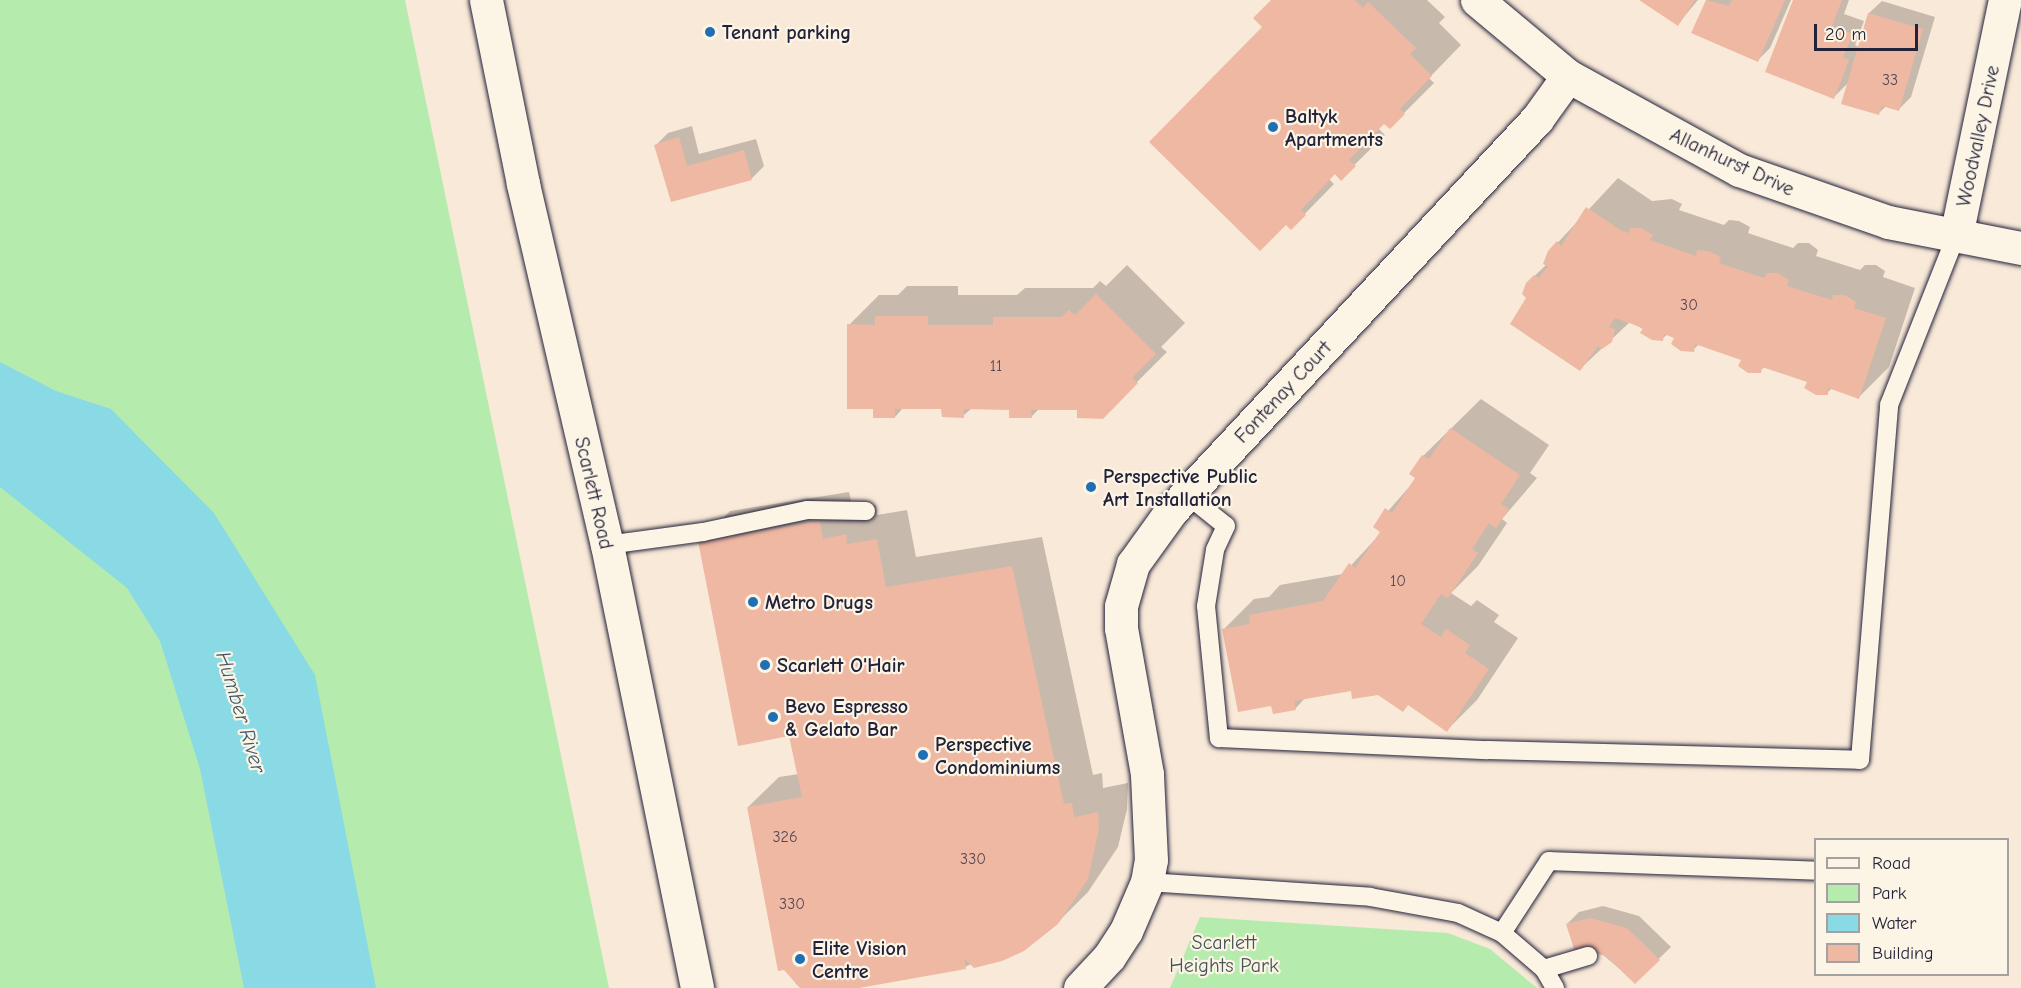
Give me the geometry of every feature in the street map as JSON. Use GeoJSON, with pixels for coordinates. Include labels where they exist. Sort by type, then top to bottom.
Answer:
{"type":"FeatureCollection","features":[{"type":"Feature","properties":{"kind":"street","name":"Scarlett Road"},"geometry":{"type":"LineString","coordinates":[[486,0],[523,184],[607,545],[697,988]]}},
{"type":"Feature","properties":{"kind":"street","name":"Allanhurst Drive"},"geometry":{"type":"LineString","coordinates":[[1477,0],[1568,76],[1739,170],[1888,222],[2021,248]]}},
{"type":"Feature","properties":{"kind":"street","name":"Woodvalley Drive"},"geometry":{"type":"LineString","coordinates":[[1956,236],[2006,0]]}},
{"type":"Feature","properties":{"kind":"street","name":"Fontenay Court"},"geometry":{"type":"LineString","coordinates":[[1080,988],[1109,957],[1126,931],[1147,882],[1151,860],[1150,799],[1124,654],[1121,606],[1133,564],[1145,544],[1186,494],[1537,119],[1568,76]]}},
{"type":"Feature","properties":{"kind":"lane"},"geometry":{"type":"LineString","coordinates":[[1186,494],[1226,526],[1215,550],[1206,606],[1219,738],[1488,750],[1860,759],[1888,405],[1956,236]]}},
{"type":"Feature","properties":{"kind":"lane"},"geometry":{"type":"LineString","coordinates":[[607,545],[704,532],[807,510],[866,511]]}},
{"type":"Feature","properties":{"kind":"lane"},"geometry":{"type":"LineString","coordinates":[[1502,933],[1549,861],[1814,871]]}},
{"type":"Feature","properties":{"kind":"lane"},"geometry":{"type":"LineString","coordinates":[[1147,882],[1370,897],[1458,913],[1502,933],[1544,969],[1555,988]]}},
{"type":"Feature","properties":{"kind":"lane"},"geometry":{"type":"LineString","coordinates":[[1544,969],[1588,956]]}},
{"type":"Feature","properties":{"kind":"green space"},"geometry":{"type":"Polygon","coordinates":[[[0,0],[405,0],[609,988],[0,988],[0,0]]]}},
{"type":"Feature","properties":{"kind":"green space","name":"Scarlett Heights Park"},"geometry":{"type":"Polygon","coordinates":[[[1200,917],[1448,933],[1490,949],[1537,988],[1170,988],[1200,917]]]}},
{"type":"Feature","properties":{"kind":"water","name":"Humber River"},"geometry":{"type":"Polygon","coordinates":[[[0,362],[56,391],[111,409],[214,513],[315,675],[376,988],[244,988],[200,769],[160,641],[127,588],[0,487],[0,362]]]}},
{"type":"Feature","properties":{"kind":"building","name":"Baltyk Apartments"},"geometry":{"type":"Polygon","coordinates":[[[1271,0],[1355,0],[1363,8],[1368,2],[1416,48],[1410,54],[1432,76],[1400,109],[1405,114],[1390,129],[1384,124],[1349,160],[1356,166],[1341,181],[1335,174],[1301,210],[1306,215],[1291,230],[1286,225],[1260,251],[1149,142],[1262,27],[1253,18],[1271,0]]]}},
{"type":"Feature","properties":{"kind":"building"},"geometry":{"type":"Polygon","coordinates":[[[1639,0],[1695,0],[1678,26],[1639,0]]]}},
{"type":"Feature","properties":{"kind":"building"},"geometry":{"type":"Polygon","coordinates":[[[1706,0],[1729,6],[1732,0],[1785,0],[1758,62],[1691,33],[1706,0]]]}},
{"type":"Feature","properties":{"kind":"building"},"geometry":{"type":"Polygon","coordinates":[[[1793,0],[1842,0],[1832,26],[1853,34],[1843,57],[1849,60],[1834,99],[1765,72],[1793,0]]]}},
{"type":"Feature","properties":{"kind":"building"},"geometry":{"type":"Polygon","coordinates":[[[1868,13],[1923,29],[1899,111],[1882,106],[1879,115],[1841,104],[1868,13]]]}},
{"type":"Feature","properties":{"kind":"building"},"geometry":{"type":"Polygon","coordinates":[[[679,137],[687,166],[744,150],[752,180],[671,202],[654,145],[679,137]]]}},
{"type":"Feature","properties":{"kind":"building"},"geometry":{"type":"Polygon","coordinates":[[[1586,207],[1622,231],[1629,233],[1630,228],[1641,228],[1653,235],[1650,240],[1696,256],[1697,250],[1709,251],[1721,257],[1719,263],[1764,278],[1767,273],[1778,273],[1789,280],[1787,286],[1832,300],[1833,295],[1845,295],[1856,302],[1854,308],[1886,318],[1859,399],[1828,388],[1828,395],[1816,395],[1804,388],[1807,382],[1762,367],[1761,373],[1748,373],[1738,366],[1741,360],[1695,344],[1694,352],[1681,351],[1671,344],[1674,338],[1664,334],[1663,341],[1652,340],[1640,333],[1643,328],[1615,318],[1609,327],[1615,329],[1612,342],[1602,349],[1598,346],[1580,371],[1510,324],[1526,298],[1522,294],[1526,283],[1534,275],[1539,278],[1548,266],[1543,264],[1548,251],[1557,241],[1561,246],[1586,207]]]}},
{"type":"Feature","properties":{"kind":"building"},"geometry":{"type":"Polygon","coordinates":[[[1096,294],[1156,354],[1132,378],[1138,383],[1103,419],[1077,418],[1077,410],[1031,410],[1032,418],[1009,418],[1009,410],[964,409],[964,418],[942,417],[941,409],[895,409],[895,418],[873,418],[873,409],[847,409],[847,324],[875,325],[875,316],[928,316],[928,325],[993,325],[993,317],[1062,317],[1069,310],[1075,315],[1096,294]]]}},
{"type":"Feature","properties":{"kind":"building"},"geometry":{"type":"Polygon","coordinates":[[[1450,428],[1520,475],[1501,504],[1509,509],[1496,528],[1489,523],[1472,549],[1478,553],[1448,598],[1441,594],[1421,624],[1441,637],[1446,629],[1470,645],[1465,653],[1489,669],[1447,732],[1408,705],[1403,712],[1378,695],[1352,699],[1351,691],[1294,701],[1296,710],[1273,714],[1271,706],[1238,712],[1222,629],[1250,624],[1249,615],[1323,601],[1349,563],[1355,568],[1380,532],[1373,527],[1385,508],[1392,513],[1415,478],[1409,474],[1422,455],[1429,459],[1450,428]]]}},
{"type":"Feature","properties":{"kind":"building","name":"Perspective Condominiums"},"geometry":{"type":"Polygon","coordinates":[[[820,521],[823,539],[846,534],[847,544],[877,539],[886,587],[1012,566],[1064,804],[1072,803],[1074,817],[1098,812],[1099,828],[1088,879],[1058,924],[1024,951],[1002,961],[974,968],[964,958],[966,969],[859,988],[800,988],[784,970],[778,971],[747,807],[802,797],[789,736],[738,746],[698,541],[820,521]]]}},
{"type":"Feature","properties":{"kind":"building"},"geometry":{"type":"Polygon","coordinates":[[[1590,918],[1627,928],[1660,960],[1635,984],[1606,956],[1593,953],[1576,955],[1566,924],[1590,918]]]}},
{"type":"Feature","properties":{"kind":"place","name":"Tenant parking"},"geometry":{"type":"Point","coordinates":[710,32]}},
{"type":"Feature","properties":{"kind":"place","name":"Baltyk Apartments"},"geometry":{"type":"Point","coordinates":[1273,127]}},
{"type":"Feature","properties":{"kind":"place","name":"Perspective Public Art Installation"},"geometry":{"type":"Point","coordinates":[1091,487]}},
{"type":"Feature","properties":{"kind":"place","name":"Metro Drugs"},"geometry":{"type":"Point","coordinates":[753,602]}},
{"type":"Feature","properties":{"kind":"place","name":"Scarlett O'Hair"},"geometry":{"type":"Point","coordinates":[765,665]}},
{"type":"Feature","properties":{"kind":"place","name":"Bevo Espresso & Gelato Bar"},"geometry":{"type":"Point","coordinates":[773,717]}},
{"type":"Feature","properties":{"kind":"place","name":"Perspective Condominiums"},"geometry":{"type":"Point","coordinates":[923,755]}},
{"type":"Feature","properties":{"kind":"place","name":"Elite Vision Centre"},"geometry":{"type":"Point","coordinates":[800,959]}}]}
